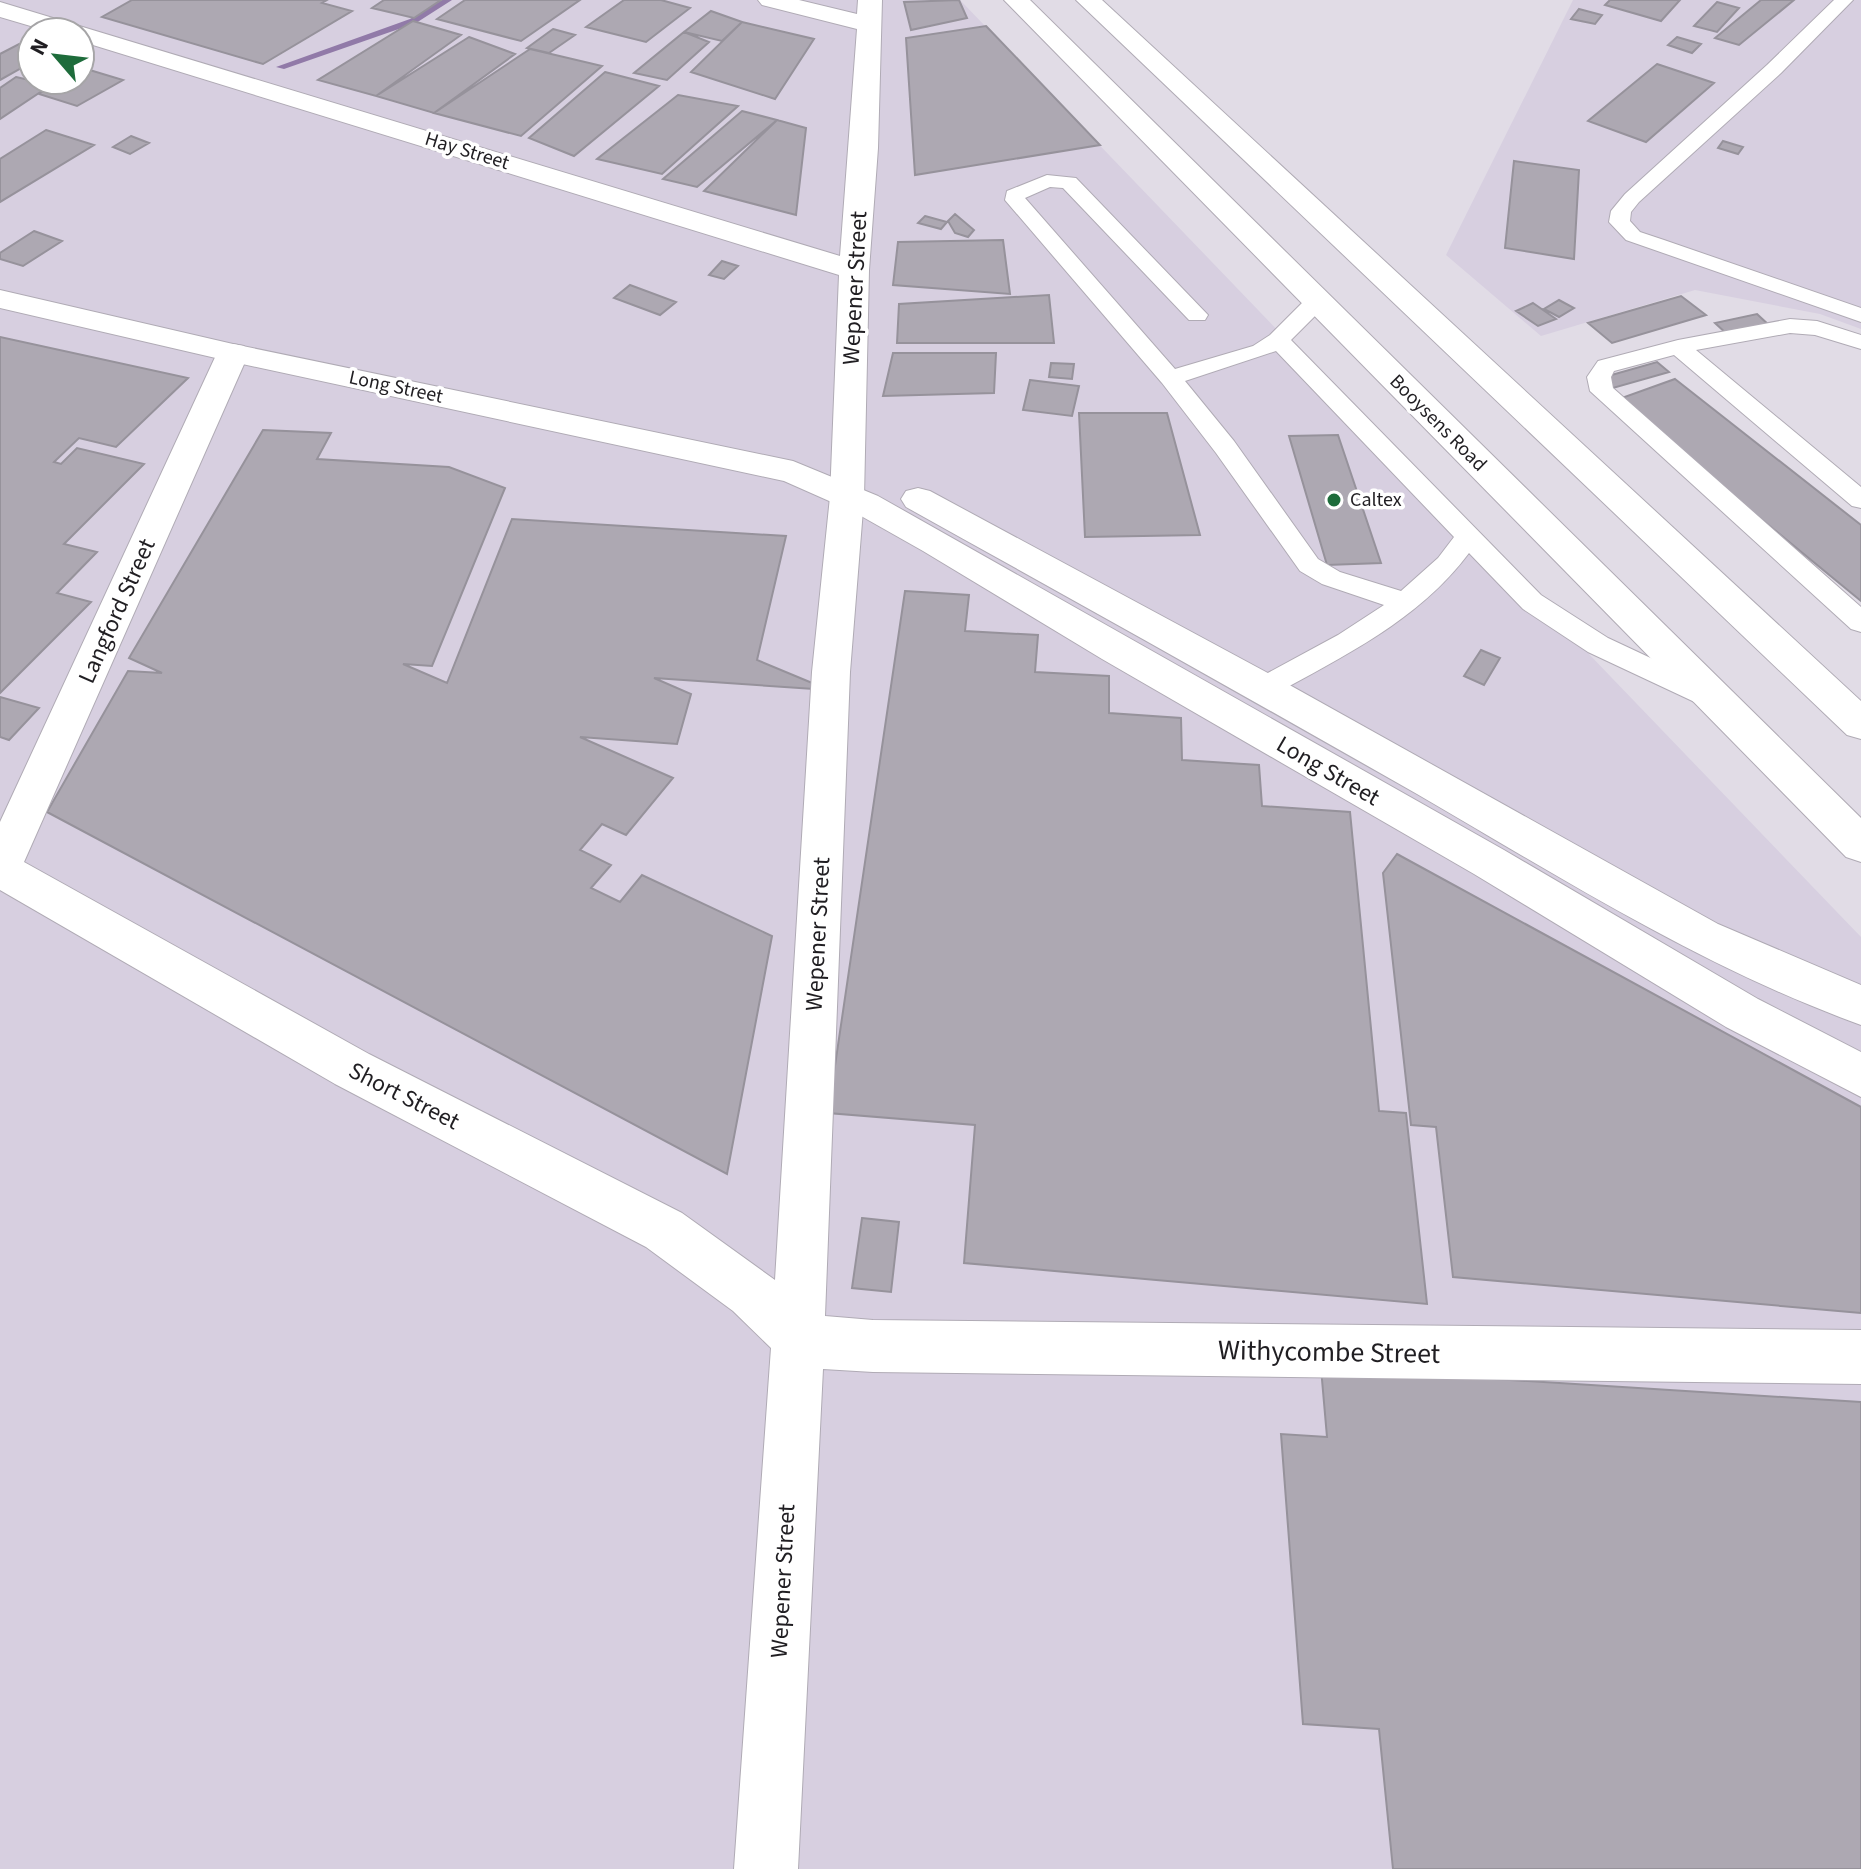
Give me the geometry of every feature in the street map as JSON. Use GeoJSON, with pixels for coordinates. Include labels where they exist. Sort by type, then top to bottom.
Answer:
{"type":"FeatureCollection","features":[{"type":"Feature","properties":{"kind":"main road"},"geometry":{"type":"LineString","coordinates":[[770,0],[869,12]]}},
{"type":"Feature","properties":{"kind":"main road","name":"Booysens Road"},"geometry":{"type":"LineString","coordinates":[[1016,0],[1861,845]]}},
{"type":"Feature","properties":{"kind":"main road"},"geometry":{"type":"LineString","coordinates":[[1088,0],[1861,724]]}},
{"type":"Feature","properties":{"kind":"main road","name":"Hay Street"},"geometry":{"type":"LineString","coordinates":[[0,9],[24,16]]}},
{"type":"Feature","properties":{"kind":"main road","name":"Wepener Street"},"geometry":{"type":"LineString","coordinates":[[766,1869],[798,1338],[831,672],[848,484],[854,270],[864,148],[869,12]]}},
{"type":"Feature","properties":{"kind":"main road","name":"Hay Street"},"geometry":{"type":"LineString","coordinates":[[96,38],[854,270]]}},
{"type":"Feature","properties":{"kind":"main road","name":"Long Street"},"geometry":{"type":"LineString","coordinates":[[0,299],[233,353],[848,484],[936,508],[1263,688],[1702,937],[1784,975],[1861,1005]]}},
{"type":"Feature","properties":{"kind":"main road","name":"Langford Street"},"geometry":{"type":"LineString","coordinates":[[0,868],[233,353]]}},
{"type":"Feature","properties":{"kind":"main road","name":"Long Street"},"geometry":{"type":"LineString","coordinates":[[848,484],[936,542],[1115,649],[1489,862],[1742,1013],[1861,1076]]}},
{"type":"Feature","properties":{"kind":"main road"},"geometry":{"type":"LineString","coordinates":[[1263,688],[1274,708],[1310,740],[1428,810],[1489,862]]}},
{"type":"Feature","properties":{"kind":"main road","name":"Short Street"},"geometry":{"type":"LineString","coordinates":[[0,868],[352,1069],[664,1230],[751,1293],[798,1338]]}},
{"type":"Feature","properties":{"kind":"main road","name":"Withycombe Street"},"geometry":{"type":"LineString","coordinates":[[798,1338],[837,1345],[873,1346],[1861,1357]]}},
{"type":"Feature","properties":{"kind":"lane"},"geometry":{"type":"LineString","coordinates":[[1844,0],[1774,69],[1632,198],[1621,211],[1619,222],[1633,236],[1656,245],[1861,315]]}},
{"type":"Feature","properties":{"kind":"lane"},"geometry":{"type":"LineString","coordinates":[[1197,315],[1069,182],[1047,181],[1014,195],[1015,200],[1170,378],[1225,447],[1309,565],[1331,578],[1404,602]]}},
{"type":"Feature","properties":{"kind":"lane"},"geometry":{"type":"LineString","coordinates":[[1170,378],[1261,351],[1278,340],[1317,301]]}},
{"type":"Feature","properties":{"kind":"lane"},"geometry":{"type":"LineString","coordinates":[[1861,342],[1817,328],[1790,326],[1678,347],[1606,366],[1599,377],[1602,391],[1861,622]]}},
{"type":"Feature","properties":{"kind":"lane"},"geometry":{"type":"LineString","coordinates":[[1278,340],[1532,602],[1556,621],[1598,645],[1716,700]]}},
{"type":"Feature","properties":{"kind":"lane"},"geometry":{"type":"LineString","coordinates":[[1678,347],[1861,500]]}},
{"type":"Feature","properties":{"kind":"lane"},"geometry":{"type":"LineString","coordinates":[[1263,688],[1388,619],[1451,563],[1467,538]]}},
{"type":"Feature","properties":{"kind":"shaded area"},"geometry":{"type":"Polygon","coordinates":[[[0,0],[960,0],[1861,937],[1861,1869],[0,1869],[0,0]]]}},
{"type":"Feature","properties":{"kind":"shaded area"},"geometry":{"type":"Polygon","coordinates":[[[1573,0],[1861,0],[1861,329],[1820,314],[1695,290],[1541,336],[1446,255],[1573,0]]]}},
{"type":"Feature","properties":{"kind":"building"},"geometry":{"type":"Polygon","coordinates":[[[132,0],[327,0],[322,3],[352,11],[263,64],[102,17],[132,0]]]}},
{"type":"Feature","properties":{"kind":"building"},"geometry":{"type":"Polygon","coordinates":[[[384,0],[441,0],[414,18],[372,8],[384,0]]]}},
{"type":"Feature","properties":{"kind":"building"},"geometry":{"type":"Polygon","coordinates":[[[465,0],[580,0],[521,41],[437,19],[465,0]]]}},
{"type":"Feature","properties":{"kind":"building"},"geometry":{"type":"Polygon","coordinates":[[[624,0],[661,0],[690,8],[646,42],[586,27],[624,0]]]}},
{"type":"Feature","properties":{"kind":"building"},"geometry":{"type":"Polygon","coordinates":[[[959,0],[967,18],[911,30],[904,2],[959,0]]]}},
{"type":"Feature","properties":{"kind":"building"},"geometry":{"type":"Polygon","coordinates":[[[1610,0],[1680,0],[1661,21],[1605,5],[1610,0]]]}},
{"type":"Feature","properties":{"kind":"building"},"geometry":{"type":"Polygon","coordinates":[[[1761,0],[1794,0],[1739,45],[1715,38],[1761,0]]]}},
{"type":"Feature","properties":{"kind":"building"},"geometry":{"type":"Polygon","coordinates":[[[1717,2],[1739,8],[1717,32],[1694,26],[1717,2]]]}},
{"type":"Feature","properties":{"kind":"building"},"geometry":{"type":"Polygon","coordinates":[[[1579,9],[1602,15],[1595,24],[1571,19],[1579,9]]]}},
{"type":"Feature","properties":{"kind":"building"},"geometry":{"type":"Polygon","coordinates":[[[711,11],[742,22],[722,41],[684,32],[711,11]]]}},
{"type":"Feature","properties":{"kind":"building"},"geometry":{"type":"Polygon","coordinates":[[[413,21],[461,35],[376,96],[318,80],[413,21]]]}},
{"type":"Feature","properties":{"kind":"building"},"geometry":{"type":"Polygon","coordinates":[[[742,22],[814,39],[775,99],[691,72],[742,22]]]}},
{"type":"Feature","properties":{"kind":"building"},"geometry":{"type":"Polygon","coordinates":[[[986,26],[1100,145],[915,175],[906,38],[986,26]]]}},
{"type":"Feature","properties":{"kind":"building"},"geometry":{"type":"Polygon","coordinates":[[[553,29],[575,35],[549,53],[527,48],[553,29]]]}},
{"type":"Feature","properties":{"kind":"building"},"geometry":{"type":"Polygon","coordinates":[[[684,32],[709,42],[667,80],[634,73],[684,32]]]}},
{"type":"Feature","properties":{"kind":"building"},"geometry":{"type":"Polygon","coordinates":[[[469,37],[515,54],[434,113],[376,96],[469,37]]]}},
{"type":"Feature","properties":{"kind":"building"},"geometry":{"type":"Polygon","coordinates":[[[1677,37],[1701,44],[1692,53],[1668,45],[1677,37]]]}},
{"type":"Feature","properties":{"kind":"building"},"geometry":{"type":"Polygon","coordinates":[[[16,46],[16,71],[0,80],[0,54],[16,46]]]}},
{"type":"Feature","properties":{"kind":"building"},"geometry":{"type":"Polygon","coordinates":[[[530,49],[602,66],[521,136],[434,113],[530,49]]]}},
{"type":"Feature","properties":{"kind":"building"},"geometry":{"type":"Polygon","coordinates":[[[1657,64],[1714,83],[1646,142],[1588,121],[1657,64]]]}},
{"type":"Feature","properties":{"kind":"building"},"geometry":{"type":"Polygon","coordinates":[[[96,72],[123,80],[96,95],[96,72]]]}},
{"type":"Feature","properties":{"kind":"building"},"geometry":{"type":"Polygon","coordinates":[[[605,72],[659,86],[574,156],[529,138],[605,72]]]}},
{"type":"Feature","properties":{"kind":"building"},"geometry":{"type":"Polygon","coordinates":[[[16,77],[16,96],[34,96],[0,119],[0,88],[16,77]]]}},
{"type":"Feature","properties":{"kind":"building"},"geometry":{"type":"Polygon","coordinates":[[[678,95],[738,106],[662,174],[597,159],[678,95]]]}},
{"type":"Feature","properties":{"kind":"building"},"geometry":{"type":"Polygon","coordinates":[[[45,96],[95,96],[77,106],[45,96]]]}},
{"type":"Feature","properties":{"kind":"building"},"geometry":{"type":"Polygon","coordinates":[[[742,111],[777,120],[697,187],[663,179],[742,111]]]}},
{"type":"Feature","properties":{"kind":"building"},"geometry":{"type":"Polygon","coordinates":[[[777,120],[806,128],[796,215],[704,191],[777,120]]]}},
{"type":"Feature","properties":{"kind":"building"},"geometry":{"type":"Polygon","coordinates":[[[46,130],[94,145],[0,202],[0,159],[46,130]]]}},
{"type":"Feature","properties":{"kind":"building"},"geometry":{"type":"Polygon","coordinates":[[[131,136],[149,143],[130,154],[113,147],[131,136]]]}},
{"type":"Feature","properties":{"kind":"building"},"geometry":{"type":"Polygon","coordinates":[[[1723,141],[1743,147],[1738,154],[1718,148],[1723,141]]]}},
{"type":"Feature","properties":{"kind":"building"},"geometry":{"type":"Polygon","coordinates":[[[1514,161],[1579,170],[1574,259],[1505,248],[1514,161]]]}},
{"type":"Feature","properties":{"kind":"building"},"geometry":{"type":"Polygon","coordinates":[[[955,214],[974,230],[968,237],[955,233],[948,221],[955,214]]]}},
{"type":"Feature","properties":{"kind":"building"},"geometry":{"type":"Polygon","coordinates":[[[925,216],[947,222],[941,229],[918,223],[925,216]]]}},
{"type":"Feature","properties":{"kind":"building"},"geometry":{"type":"Polygon","coordinates":[[[34,231],[62,241],[23,266],[0,259],[0,253],[34,231]]]}},
{"type":"Feature","properties":{"kind":"building"},"geometry":{"type":"Polygon","coordinates":[[[1003,240],[1010,294],[893,285],[898,242],[1003,240]]]}},
{"type":"Feature","properties":{"kind":"building"},"geometry":{"type":"Polygon","coordinates":[[[722,261],[738,266],[724,279],[709,275],[722,261]]]}},
{"type":"Feature","properties":{"kind":"building"},"geometry":{"type":"Polygon","coordinates":[[[630,285],[676,302],[660,315],[614,298],[630,285]]]}},
{"type":"Feature","properties":{"kind":"building"},"geometry":{"type":"Polygon","coordinates":[[[1049,295],[1054,343],[897,343],[899,304],[1049,295]]]}},
{"type":"Feature","properties":{"kind":"building"},"geometry":{"type":"Polygon","coordinates":[[[1681,296],[1706,315],[1612,343],[1588,323],[1681,296]]]}},
{"type":"Feature","properties":{"kind":"building"},"geometry":{"type":"Polygon","coordinates":[[[1559,300],[1574,308],[1559,317],[1544,309],[1559,300]]]}},
{"type":"Feature","properties":{"kind":"building"},"geometry":{"type":"Polygon","coordinates":[[[1533,303],[1556,319],[1538,326],[1516,311],[1533,303]]]}},
{"type":"Feature","properties":{"kind":"building"},"geometry":{"type":"Polygon","coordinates":[[[1757,314],[1772,328],[1729,336],[1715,323],[1757,314]]]}},
{"type":"Feature","properties":{"kind":"building"},"geometry":{"type":"Polygon","coordinates":[[[0,337],[188,378],[116,447],[79,438],[54,462],[61,464],[77,448],[144,464],[64,544],[97,552],[57,593],[91,602],[0,693],[0,337]]]}},
{"type":"Feature","properties":{"kind":"building"},"geometry":{"type":"Polygon","coordinates":[[[893,353],[996,353],[994,393],[883,396],[893,353]]]}},
{"type":"Feature","properties":{"kind":"building"},"geometry":{"type":"Polygon","coordinates":[[[1657,362],[1669,372],[1613,388],[1601,378],[1657,362]]]}},
{"type":"Feature","properties":{"kind":"building"},"geometry":{"type":"Polygon","coordinates":[[[1051,363],[1074,364],[1072,379],[1049,377],[1051,363]]]}},
{"type":"Feature","properties":{"kind":"building"},"geometry":{"type":"Polygon","coordinates":[[[1675,379],[1861,525],[1861,601],[1616,400],[1675,379]]]}},
{"type":"Feature","properties":{"kind":"building"},"geometry":{"type":"Polygon","coordinates":[[[1030,380],[1079,386],[1072,416],[1023,410],[1030,380]]]}},
{"type":"Feature","properties":{"kind":"building"},"geometry":{"type":"Polygon","coordinates":[[[1079,413],[1167,413],[1200,535],[1085,537],[1079,413]]]}},
{"type":"Feature","properties":{"kind":"building"},"geometry":{"type":"Polygon","coordinates":[[[263,430],[331,433],[317,459],[449,467],[505,488],[432,666],[403,664],[447,683],[512,519],[786,536],[757,660],[829,690],[654,678],[691,694],[677,744],[580,737],[673,778],[626,835],[602,824],[580,850],[611,865],[591,888],[620,902],[642,875],[772,936],[727,1174],[47,812],[128,671],[162,673],[129,658],[263,430]]]}},
{"type":"Feature","properties":{"kind":"building","name":"Caltex"},"geometry":{"type":"Polygon","coordinates":[[[1338,435],[1381,563],[1327,565],[1289,436],[1338,435]]]}},
{"type":"Feature","properties":{"kind":"building"},"geometry":{"type":"Polygon","coordinates":[[[905,591],[969,595],[965,631],[1038,635],[1035,672],[1109,676],[1109,713],[1181,718],[1182,760],[1259,765],[1262,806],[1350,812],[1379,1111],[1406,1113],[1427,1304],[964,1263],[975,1125],[828,1113],[905,591]]]}},
{"type":"Feature","properties":{"kind":"building"},"geometry":{"type":"Polygon","coordinates":[[[1481,650],[1500,658],[1484,685],[1464,676],[1481,650]]]}},
{"type":"Feature","properties":{"kind":"building"},"geometry":{"type":"Polygon","coordinates":[[[0,697],[39,708],[9,740],[0,737],[0,697]]]}},
{"type":"Feature","properties":{"kind":"building"},"geometry":{"type":"Polygon","coordinates":[[[1397,854],[1861,1107],[1861,1313],[1453,1277],[1436,1127],[1411,1125],[1383,873],[1397,854]]]}},
{"type":"Feature","properties":{"kind":"building"},"geometry":{"type":"Polygon","coordinates":[[[862,1218],[899,1222],[891,1292],[852,1288],[862,1218]]]}},
{"type":"Feature","properties":{"kind":"building"},"geometry":{"type":"Polygon","coordinates":[[[1321,1368],[1861,1402],[1861,1869],[1393,1869],[1379,1729],[1303,1724],[1281,1434],[1327,1437],[1321,1368]]]}},
{"type":"Feature","properties":{"kind":"waterway"},"geometry":{"type":"LineString","coordinates":[[281,67],[413,21],[448,0]]}},
{"type":"Feature","properties":{"kind":"place","name":"Caltex"},"geometry":{"type":"Point","coordinates":[1334,500]}}]}
